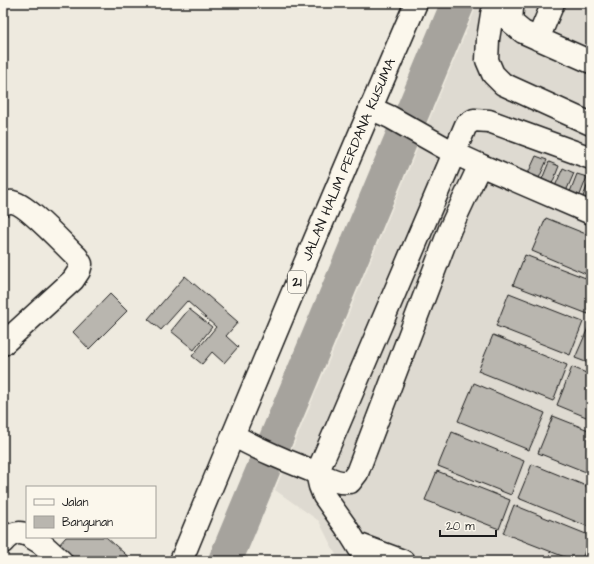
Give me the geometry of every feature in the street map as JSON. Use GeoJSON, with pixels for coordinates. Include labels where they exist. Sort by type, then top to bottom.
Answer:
{"type":"FeatureCollection","features":[{"type":"Feature","properties":{"kind":"main road","name":"JALAN HALIM PERDANA KUSUMA"},"geometry":{"type":"LineString","coordinates":[[181,561],[370,108],[416,3]]}},
{"type":"Feature","properties":{"kind":"main road"},"geometry":{"type":"LineString","coordinates":[[496,3],[492,14],[487,53],[487,60],[493,74],[503,84],[591,124]]}},
{"type":"Feature","properties":{"kind":"main road"},"geometry":{"type":"LineString","coordinates":[[513,3],[510,22],[523,32],[591,62]]}},
{"type":"Feature","properties":{"kind":"main road"},"geometry":{"type":"LineString","coordinates":[[538,39],[553,3]]}},
{"type":"Feature","properties":{"kind":"main road"},"geometry":{"type":"LineString","coordinates":[[370,108],[390,117],[454,153],[591,213]]}},
{"type":"Feature","properties":{"kind":"main road"},"geometry":{"type":"LineString","coordinates":[[403,561],[362,553],[324,496],[317,473],[466,125],[474,120],[489,121],[591,158]]}},
{"type":"Feature","properties":{"kind":"main road"},"geometry":{"type":"LineString","coordinates":[[233,435],[284,461],[342,483],[350,482],[357,473],[450,229],[480,165]]}},
{"type":"Feature","properties":{"kind":"main road"},"geometry":{"type":"LineString","coordinates":[[3,204],[12,202],[21,205],[40,220],[77,257],[81,264],[79,271],[73,280],[3,344]]}},
{"type":"Feature","properties":{"kind":"main road"},"geometry":{"type":"LineString","coordinates":[[3,542],[14,533],[26,534]]}},
{"type":"Feature","properties":{"kind":"main road"},"geometry":{"type":"LineString","coordinates":[[33,538],[61,561]]}},
{"type":"Feature","properties":{"kind":"shaded area"},"geometry":{"type":"Polygon","coordinates":[[[478,3],[591,3],[591,561],[339,561],[319,521],[275,490],[478,3]]]}},
{"type":"Feature","properties":{"kind":"building"},"geometry":{"type":"Polygon","coordinates":[[[536,156],[547,160],[536,185],[525,180],[536,156]]]}},
{"type":"Feature","properties":{"kind":"building"},"geometry":{"type":"Polygon","coordinates":[[[549,162],[559,166],[550,189],[540,184],[549,162]]]}},
{"type":"Feature","properties":{"kind":"building"},"geometry":{"type":"Polygon","coordinates":[[[563,168],[574,173],[564,196],[553,191],[563,168]]]}},
{"type":"Feature","properties":{"kind":"building"},"geometry":{"type":"Polygon","coordinates":[[[577,174],[587,177],[578,200],[568,197],[577,174]]]}},
{"type":"Feature","properties":{"kind":"building"},"geometry":{"type":"Polygon","coordinates":[[[591,179],[591,207],[580,204],[591,179]]]}},
{"type":"Feature","properties":{"kind":"building"},"geometry":{"type":"Polygon","coordinates":[[[546,218],[591,236],[591,276],[532,251],[546,218]]]}},
{"type":"Feature","properties":{"kind":"building"},"geometry":{"type":"Polygon","coordinates":[[[525,255],[591,280],[591,305],[588,314],[513,285],[525,255]]]}},
{"type":"Feature","properties":{"kind":"building"},"geometry":{"type":"Polygon","coordinates":[[[185,276],[238,322],[226,336],[238,347],[224,363],[212,352],[202,364],[192,356],[216,327],[187,301],[161,330],[148,319],[185,276]]]}},
{"type":"Feature","properties":{"kind":"building"},"geometry":{"type":"Polygon","coordinates":[[[509,293],[583,322],[570,355],[496,326],[509,293]]]}},
{"type":"Feature","properties":{"kind":"building"},"geometry":{"type":"Polygon","coordinates":[[[110,294],[127,311],[89,349],[73,332],[110,294]]]}},
{"type":"Feature","properties":{"kind":"building"},"geometry":{"type":"Polygon","coordinates":[[[189,309],[212,327],[194,350],[171,331],[189,309]]]}},
{"type":"Feature","properties":{"kind":"building"},"geometry":{"type":"Polygon","coordinates":[[[588,328],[591,329],[591,364],[575,358],[588,328]]]}},
{"type":"Feature","properties":{"kind":"building"},"geometry":{"type":"Polygon","coordinates":[[[493,335],[567,365],[553,401],[478,371],[493,335]]]}},
{"type":"Feature","properties":{"kind":"building"},"geometry":{"type":"Polygon","coordinates":[[[572,367],[591,375],[591,419],[557,405],[572,367]]]}},
{"type":"Feature","properties":{"kind":"building"},"geometry":{"type":"Polygon","coordinates":[[[474,383],[545,413],[529,450],[458,421],[474,383]]]}},
{"type":"Feature","properties":{"kind":"building"},"geometry":{"type":"Polygon","coordinates":[[[553,416],[591,431],[591,474],[538,453],[553,416]]]}},
{"type":"Feature","properties":{"kind":"building"},"geometry":{"type":"Polygon","coordinates":[[[452,432],[524,461],[511,495],[438,466],[452,432]]]}},
{"type":"Feature","properties":{"kind":"building"},"geometry":{"type":"Polygon","coordinates":[[[532,464],[591,488],[591,522],[589,527],[518,498],[532,464]]]}},
{"type":"Feature","properties":{"kind":"building"},"geometry":{"type":"Polygon","coordinates":[[[437,471],[510,500],[499,529],[425,500],[437,471]]]}},
{"type":"Feature","properties":{"kind":"building"},"geometry":{"type":"Polygon","coordinates":[[[514,505],[591,536],[581,561],[575,561],[503,533],[514,505]]]}},
{"type":"Feature","properties":{"kind":"building"},"geometry":{"type":"Polygon","coordinates":[[[65,538],[107,538],[133,561],[74,561],[58,546],[65,538]]]}},
{"type":"Feature","properties":{"kind":"waterway"},"geometry":{"type":"LineString","coordinates":[[225,561],[458,3]]}}]}
